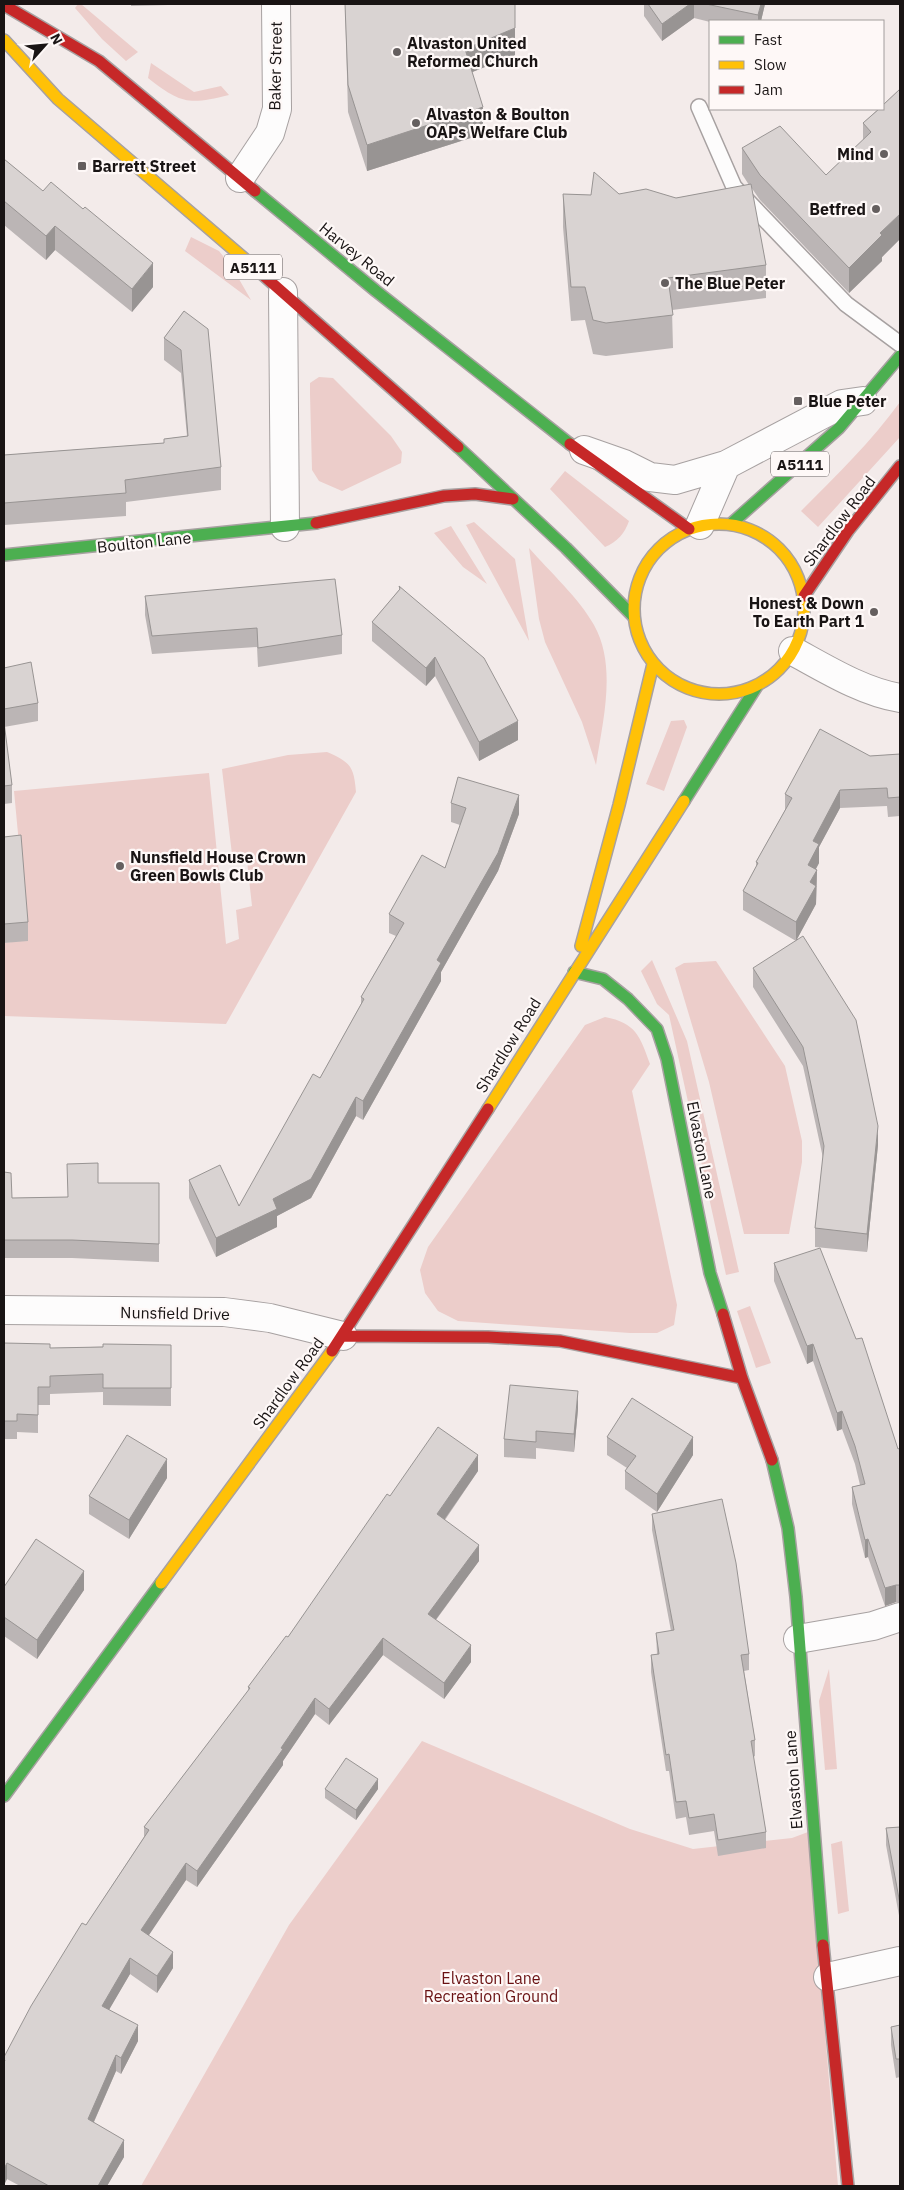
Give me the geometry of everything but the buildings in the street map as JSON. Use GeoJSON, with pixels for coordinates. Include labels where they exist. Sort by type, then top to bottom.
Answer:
{"type":"FeatureCollection","features":[{"type":"Feature","properties":{"kind":"main road","name":"Harvey Road"},"geometry":{"type":"LineString","coordinates":[[4,5],[99,61],[376,291],[571,445],[694,527]]}},
{"type":"Feature","properties":{"kind":"main road","name":"A5111"},"geometry":{"type":"LineString","coordinates":[[4,40],[58,99],[447,435],[634,617]]}},
{"type":"Feature","properties":{"kind":"main road","name":"A5111"},"geometry":{"type":"LineString","coordinates":[[732,523],[839,428],[853,403],[900,356]]}},
{"type":"Feature","properties":{"kind":"main road","name":"Shardlow Road"},"geometry":{"type":"LineString","coordinates":[[804,596],[848,531],[900,466]]}},
{"type":"Feature","properties":{"kind":"main road","name":"Boulton Lane"},"geometry":{"type":"LineString","coordinates":[[4,555],[332,521],[444,496],[476,494],[513,499]]}},
{"type":"Feature","properties":{"kind":"main road","name":"A5111"},"geometry":{"type":"LineString","coordinates":[[732,523],[761,536],[780,550],[795,571],[804,596],[806,615],[793,651],[776,672],[757,686],[729,694],[699,692],[676,683],[653,664],[638,635],[634,617],[637,583],[653,555],[665,543],[694,527],[732,523]]}},
{"type":"Feature","properties":{"kind":"main road","name":"Shardlow Road"},"geometry":{"type":"LineString","coordinates":[[574,972],[617,813],[653,664]]}},
{"type":"Feature","properties":{"kind":"main road","name":"Shardlow Road"},"geometry":{"type":"LineString","coordinates":[[4,1796],[343,1336],[757,686]]}},
{"type":"Feature","properties":{"kind":"main road","name":"Elvaston Lane"},"geometry":{"type":"LineString","coordinates":[[574,972],[604,979],[628,999],[657,1029],[667,1059],[710,1273],[742,1378],[767,1443],[779,1483],[788,1528],[819,1902],[848,2186]]}},
{"type":"Feature","properties":{"kind":"main road"},"geometry":{"type":"LineString","coordinates":[[343,1336],[488,1337],[560,1341],[742,1378]]}},
{"type":"Feature","properties":{"kind":"street","name":"Baker Street"},"geometry":{"type":"LineString","coordinates":[[240,178],[270,133],[277,109],[276,4]]}},
{"type":"Feature","properties":{"kind":"street"},"geometry":{"type":"LineString","coordinates":[[283,292],[285,527]]}},
{"type":"Feature","properties":{"kind":"street"},"geometry":{"type":"LineString","coordinates":[[571,445],[624,464],[650,477],[675,480],[726,465],[853,403]]}},
{"type":"Feature","properties":{"kind":"street"},"geometry":{"type":"LineString","coordinates":[[694,527],[726,465]]}},
{"type":"Feature","properties":{"kind":"street"},"geometry":{"type":"LineString","coordinates":[[793,651],[858,684],[889,697],[900,698]]}},
{"type":"Feature","properties":{"kind":"street","name":"Nunsfield Drive"},"geometry":{"type":"LineString","coordinates":[[4,1310],[224,1312],[270,1318],[343,1336]]}},
{"type":"Feature","properties":{"kind":"street"},"geometry":{"type":"LineString","coordinates":[[798,1639],[873,1626],[900,1617]]}},
{"type":"Feature","properties":{"kind":"street"},"geometry":{"type":"LineString","coordinates":[[828,1977],[900,1961]]}},
{"type":"Feature","properties":{"kind":"lane"},"geometry":{"type":"LineString","coordinates":[[699,107],[734,188],[846,304],[900,344]]}},
{"type":"Feature","properties":{"kind":"green space"},"geometry":{"type":"Polygon","coordinates":[[[78,4],[81,4],[138,52],[126,61],[102,39],[75,8],[78,4]]]}},
{"type":"Feature","properties":{"kind":"green space"},"geometry":{"type":"Polygon","coordinates":[[[151,63],[194,92],[221,86],[229,95],[194,101],[178,97],[159,87],[148,78],[151,63]]]}},
{"type":"Feature","properties":{"kind":"green space"},"geometry":{"type":"Polygon","coordinates":[[[191,237],[219,251],[232,267],[251,300],[185,251],[191,237]]]}},
{"type":"Feature","properties":{"kind":"green space"},"geometry":{"type":"Polygon","coordinates":[[[319,377],[333,378],[391,436],[402,452],[401,463],[342,491],[319,481],[312,470],[310,383],[319,377]]]}},
{"type":"Feature","properties":{"kind":"green space"},"geometry":{"type":"Polygon","coordinates":[[[900,402],[900,437],[818,527],[801,511],[865,445],[900,402]]]}},
{"type":"Feature","properties":{"kind":"green space"},"geometry":{"type":"Polygon","coordinates":[[[565,471],[629,521],[623,533],[613,543],[605,547],[550,489],[565,471]]]}},
{"type":"Feature","properties":{"kind":"green space"},"geometry":{"type":"Polygon","coordinates":[[[474,522],[515,559],[529,641],[466,525],[474,522]]]}},
{"type":"Feature","properties":{"kind":"green space"},"geometry":{"type":"Polygon","coordinates":[[[451,526],[487,584],[463,567],[434,533],[451,526]]]}},
{"type":"Feature","properties":{"kind":"green space"},"geometry":{"type":"Polygon","coordinates":[[[529,548],[588,615],[601,641],[607,675],[605,712],[596,765],[582,722],[545,642],[539,619],[529,548]]]}},
{"type":"Feature","properties":{"kind":"green space"},"geometry":{"type":"Polygon","coordinates":[[[684,720],[687,727],[664,791],[646,784],[671,721],[684,720]]]}},
{"type":"Feature","properties":{"kind":"green space"},"geometry":{"type":"Polygon","coordinates":[[[327,752],[346,762],[349,766],[354,776],[356,792],[226,1024],[4,1016],[4,943],[28,940],[14,791],[209,773],[226,944],[239,939],[236,910],[252,906],[247,861],[233,863],[222,769],[288,755],[327,752]]]}},
{"type":"Feature","properties":{"kind":"green space"},"geometry":{"type":"Polygon","coordinates":[[[652,960],[687,1041],[739,1272],[726,1275],[669,1015],[657,1004],[641,971],[652,960]]]}},
{"type":"Feature","properties":{"kind":"green space"},"geometry":{"type":"Polygon","coordinates":[[[716,961],[785,1066],[802,1141],[802,1162],[789,1234],[744,1234],[709,1082],[675,968],[684,963],[716,961]]]}},
{"type":"Feature","properties":{"kind":"green space"},"geometry":{"type":"Polygon","coordinates":[[[605,1017],[624,1023],[635,1032],[640,1038],[650,1064],[632,1091],[677,1305],[674,1325],[657,1333],[630,1333],[458,1321],[438,1311],[425,1293],[420,1270],[428,1247],[585,1025],[605,1017]]]}},
{"type":"Feature","properties":{"kind":"green space"},"geometry":{"type":"Polygon","coordinates":[[[750,1306],[771,1363],[756,1368],[737,1311],[750,1306]]]}},
{"type":"Feature","properties":{"kind":"green space"},"geometry":{"type":"Polygon","coordinates":[[[829,1669],[837,1769],[825,1770],[819,1701],[829,1669]]]}},
{"type":"Feature","properties":{"kind":"green space","name":"Elvaston Lane Recreation Ground"},"geometry":{"type":"Polygon","coordinates":[[[422,1741],[630,1829],[693,1849],[792,1838],[808,1832],[838,2186],[141,2186],[289,1925],[422,1741]]]}},
{"type":"Feature","properties":{"kind":"green space"},"geometry":{"type":"Polygon","coordinates":[[[842,1841],[849,1911],[838,1914],[831,1844],[842,1841]]]}},
{"type":"Feature","properties":{"kind":"traffic: fast"},"geometry":{"type":"LineString","coordinates":[[255,191],[376,291],[570,444]]}},
{"type":"Feature","properties":{"kind":"traffic: fast"},"geometry":{"type":"LineString","coordinates":[[732,523],[839,428],[900,356]]}},
{"type":"Feature","properties":{"kind":"traffic: fast"},"geometry":{"type":"LineString","coordinates":[[458,447],[566,548],[634,617]]}},
{"type":"Feature","properties":{"kind":"traffic: fast"},"geometry":{"type":"LineString","coordinates":[[4,555],[316,523]]}},
{"type":"Feature","properties":{"kind":"traffic: fast"},"geometry":{"type":"LineString","coordinates":[[684,801],[757,686]]}},
{"type":"Feature","properties":{"kind":"traffic: fast"},"geometry":{"type":"LineString","coordinates":[[574,972],[603,979],[628,999],[657,1029],[667,1059],[710,1273],[723,1314]]}},
{"type":"Feature","properties":{"kind":"traffic: fast"},"geometry":{"type":"LineString","coordinates":[[772,1460],[788,1528],[796,1597],[823,1945]]}},
{"type":"Feature","properties":{"kind":"traffic: fast"},"geometry":{"type":"LineString","coordinates":[[4,1796],[161,1583]]}},
{"type":"Feature","properties":{"kind":"traffic: slow"},"geometry":{"type":"LineString","coordinates":[[4,40],[58,99],[254,267]]}},
{"type":"Feature","properties":{"kind":"traffic: slow"},"geometry":{"type":"LineString","coordinates":[[719,524],[744,528],[759,534],[773,543],[785,555],[794,569],[800,584],[804,609],[800,634],[794,649],[785,663],[773,675],[759,684],[744,690],[719,694],[694,690],[679,684],[665,675],[653,663],[644,649],[638,634],[634,609],[638,584],[644,569],[653,555],[665,543],[679,534],[694,528],[719,524]]}},
{"type":"Feature","properties":{"kind":"traffic: slow"},"geometry":{"type":"LineString","coordinates":[[581,946],[619,805],[653,664]]}},
{"type":"Feature","properties":{"kind":"traffic: slow"},"geometry":{"type":"LineString","coordinates":[[488,1109],[684,801]]}},
{"type":"Feature","properties":{"kind":"traffic: slow"},"geometry":{"type":"LineString","coordinates":[[161,1583],[332,1351]]}},
{"type":"Feature","properties":{"kind":"traffic: jam"},"geometry":{"type":"LineString","coordinates":[[4,5],[99,61],[255,191]]}},
{"type":"Feature","properties":{"kind":"traffic: jam"},"geometry":{"type":"LineString","coordinates":[[254,267],[458,447]]}},
{"type":"Feature","properties":{"kind":"traffic: jam"},"geometry":{"type":"LineString","coordinates":[[570,444],[689,529]]}},
{"type":"Feature","properties":{"kind":"traffic: jam"},"geometry":{"type":"LineString","coordinates":[[804,596],[848,531],[900,466]]}},
{"type":"Feature","properties":{"kind":"traffic: jam"},"geometry":{"type":"LineString","coordinates":[[316,523],[444,496],[475,494],[513,499]]}},
{"type":"Feature","properties":{"kind":"traffic: jam"},"geometry":{"type":"LineString","coordinates":[[332,1351],[488,1109]]}},
{"type":"Feature","properties":{"kind":"traffic: jam"},"geometry":{"type":"LineString","coordinates":[[723,1314],[742,1378],[772,1460]]}},
{"type":"Feature","properties":{"kind":"traffic: jam"},"geometry":{"type":"LineString","coordinates":[[343,1336],[488,1337],[560,1341],[742,1378]]}},
{"type":"Feature","properties":{"kind":"traffic: jam"},"geometry":{"type":"LineString","coordinates":[[823,1945],[848,2186]]}},
{"type":"Feature","properties":{"kind":"place","name":"Alvaston United Reformed Church"},"geometry":{"type":"Point","coordinates":[397,52]}},
{"type":"Feature","properties":{"kind":"place","name":"Alvaston & Boulton OAPs Welfare Club"},"geometry":{"type":"Point","coordinates":[416,123]}},
{"type":"Feature","properties":{"kind":"place","name":"Mind"},"geometry":{"type":"Point","coordinates":[884,154]}},
{"type":"Feature","properties":{"kind":"place","name":"Barrett Street"},"geometry":{"type":"Point","coordinates":[82,166]}},
{"type":"Feature","properties":{"kind":"place","name":"Betfred"},"geometry":{"type":"Point","coordinates":[876,209]}},
{"type":"Feature","properties":{"kind":"place","name":"The Blue Peter"},"geometry":{"type":"Point","coordinates":[665,283]}},
{"type":"Feature","properties":{"kind":"place","name":"Blue Peter"},"geometry":{"type":"Point","coordinates":[798,401]}},
{"type":"Feature","properties":{"kind":"place","name":"Honest & Down To Earth Part 1"},"geometry":{"type":"Point","coordinates":[874,612]}},
{"type":"Feature","properties":{"kind":"place","name":"Nunsfield House Crown Green Bowls Club"},"geometry":{"type":"Point","coordinates":[120,866]}}]}
